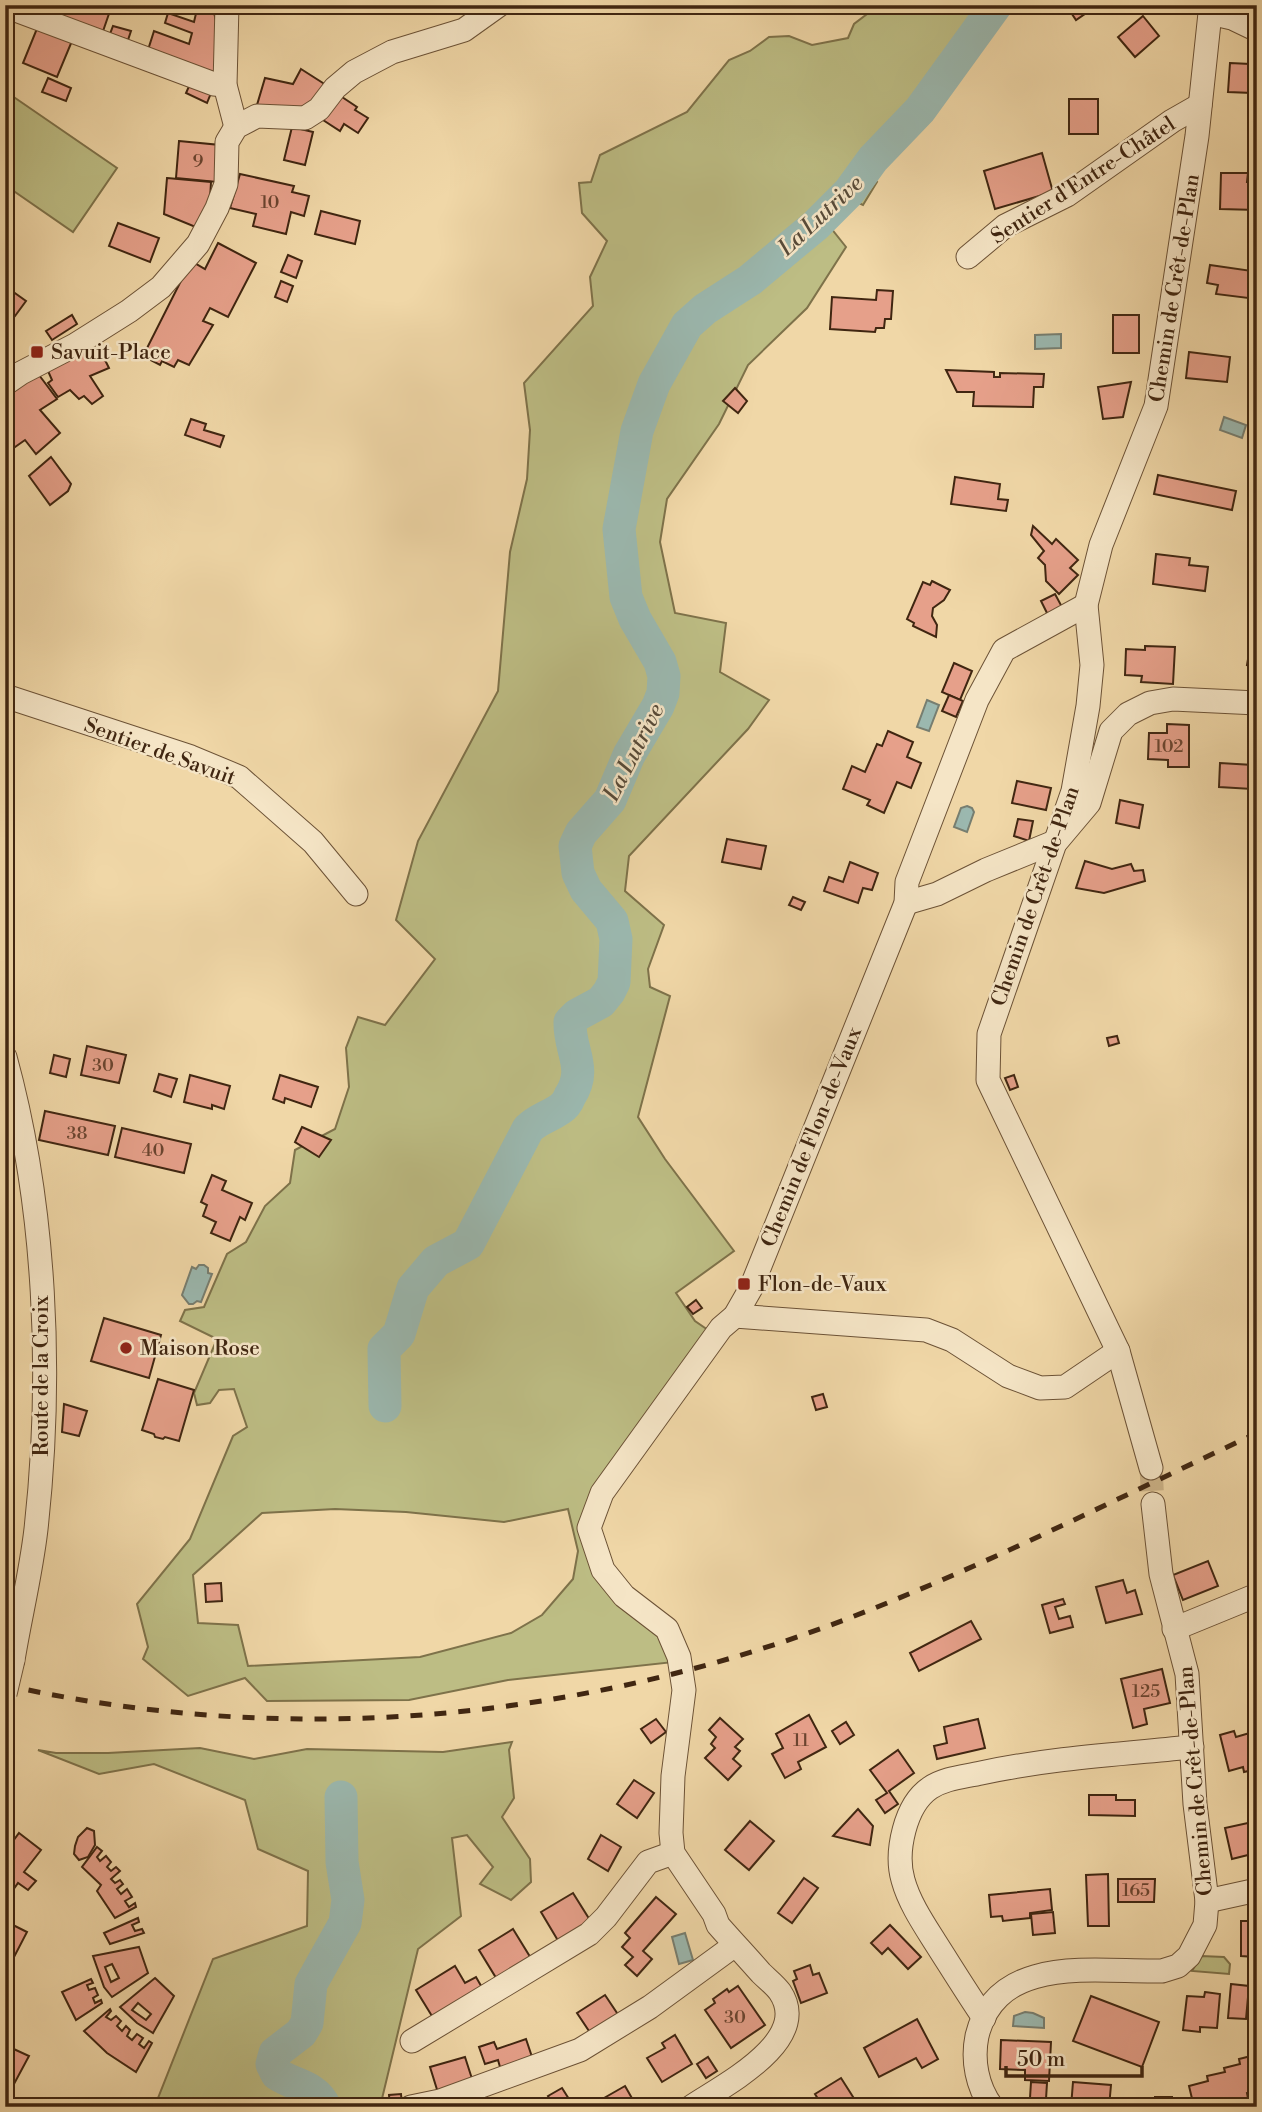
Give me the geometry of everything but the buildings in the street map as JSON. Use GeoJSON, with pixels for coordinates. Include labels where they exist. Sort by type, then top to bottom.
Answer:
{"type":"FeatureCollection","features":[{"type":"Feature","properties":{"kind":"street"},"geometry":{"type":"LineString","coordinates":[[227,5],[225,85],[236,127]]}},
{"type":"Feature","properties":{"kind":"street"},"geometry":{"type":"LineString","coordinates":[[5,384],[75,345],[161,287],[198,244],[217,208],[226,184],[227,142],[236,127],[257,116],[304,118],[319,109],[335,88],[354,72],[392,52],[464,30],[499,5]]}},
{"type":"Feature","properties":{"kind":"street"},"geometry":{"type":"LineString","coordinates":[[5,6],[214,84],[225,85]]}},
{"type":"Feature","properties":{"kind":"street"},"geometry":{"type":"LineString","coordinates":[[1208,9],[1257,30]]}},
{"type":"Feature","properties":{"kind":"street","name":"Chemin de Crêt-de-Plan"},"geometry":{"type":"LineString","coordinates":[[1151,1468],[1118,1351],[988,1080],[989,1034],[1073,791],[1088,706],[1092,664],[1086,605],[1101,545],[1156,406],[1200,105],[1208,9]]}},
{"type":"Feature","properties":{"kind":"street","name":"Sentier d'Entre-Châtel"},"geometry":{"type":"LineString","coordinates":[[968,257],[1005,226],[1067,195],[1172,121],[1200,105]]}},
{"type":"Feature","properties":{"kind":"street","name":"Chemin de Flon-de-Vaux"},"geometry":{"type":"LineString","coordinates":[[673,1853],[673,1776],[684,1690],[679,1657],[667,1629],[624,1597],[603,1570],[589,1528],[602,1493],[721,1328],[735,1316],[751,1288],[906,903],[907,882],[977,700],[1004,650],[1086,605]]}},
{"type":"Feature","properties":{"kind":"street","name":"Sentier de Savuit"},"geometry":{"type":"LineString","coordinates":[[5,696],[191,757],[239,777],[313,842],[356,894]]}},
{"type":"Feature","properties":{"kind":"street"},"geometry":{"type":"LineString","coordinates":[[906,903],[937,894],[986,870],[1057,841],[1089,803],[1111,731],[1128,714],[1150,703],[1173,699],[1257,704]]}},
{"type":"Feature","properties":{"kind":"street","name":"Route de la Croix"},"geometry":{"type":"LineString","coordinates":[[5,1057],[26,1157],[43,1306],[41,1473],[36,1532],[5,1694]]}},
{"type":"Feature","properties":{"kind":"street"},"geometry":{"type":"LineString","coordinates":[[735,1316],[926,1330],[951,1340],[1008,1376],[1040,1388],[1065,1387],[1118,1351]]}},
{"type":"Feature","properties":{"kind":"street","name":"Chemin de Crêt-de-Plan"},"geometry":{"type":"LineString","coordinates":[[984,2018],[1001,1994],[1027,1978],[1050,1972],[1075,1970],[1162,1971],[1178,1965],[1189,1956],[1205,1925],[1207,1901],[1195,1804],[1187,1674],[1161,1574],[1153,1504]]}},
{"type":"Feature","properties":{"kind":"street"},"geometry":{"type":"LineString","coordinates":[[1174,1629],[1257,1595]]}},
{"type":"Feature","properties":{"kind":"street"},"geometry":{"type":"LineString","coordinates":[[992,2107],[978,2080],[975,2049],[984,2018],[920,1919],[903,1881],[902,1841],[916,1801],[943,1781],[1014,1766],[1192,1747]]}},
{"type":"Feature","properties":{"kind":"street"},"geometry":{"type":"LineString","coordinates":[[412,2041],[589,1934],[606,1917],[648,1862],[673,1853],[714,1913],[718,1925],[780,1993],[786,2011],[783,2032],[770,2050],[742,2074],[691,2107]]}},
{"type":"Feature","properties":{"kind":"street"},"geometry":{"type":"LineString","coordinates":[[1207,1901],[1257,1890]]}},
{"type":"Feature","properties":{"kind":"street"},"geometry":{"type":"LineString","coordinates":[[411,2107],[440,2101],[580,2050],[650,2007],[735,1945]]}},
{"type":"Feature","properties":{"kind":"green space"},"geometry":{"type":"Polygon","coordinates":[[[879,5],[981,5],[930,94],[860,165],[877,182],[863,205],[841,195],[823,218],[846,247],[807,308],[748,365],[719,424],[667,499],[660,542],[675,613],[726,623],[720,672],[769,700],[748,729],[629,856],[625,891],[664,925],[648,969],[650,987],[670,996],[638,1117],[665,1159],[734,1251],[676,1293],[695,1321],[708,1330],[589,1528],[603,1570],[653,1619],[674,1662],[508,1680],[409,1700],[267,1701],[245,1678],[188,1696],[143,1659],[148,1647],[137,1604],[190,1539],[233,1436],[247,1427],[234,1389],[219,1390],[210,1403],[197,1405],[194,1393],[217,1339],[180,1321],[185,1310],[204,1307],[227,1254],[246,1242],[265,1206],[290,1183],[295,1150],[335,1129],[349,1087],[346,1048],[358,1017],[385,1025],[435,959],[396,920],[418,841],[498,691],[510,552],[527,479],[530,430],[524,383],[593,306],[590,277],[607,241],[582,213],[579,183],[591,182],[600,155],[687,112],[729,60],[750,51],[769,37],[789,36],[812,45],[848,38],[854,24],[879,5]],[[335,1509],[262,1513],[193,1575],[198,1623],[238,1625],[248,1666],[420,1657],[511,1633],[542,1615],[573,1579],[578,1551],[568,1509],[504,1522],[406,1512],[335,1509]]]}},
{"type":"Feature","properties":{"kind":"green space"},"geometry":{"type":"Polygon","coordinates":[[[5,91],[117,168],[73,232],[5,185],[5,91]]]}},
{"type":"Feature","properties":{"kind":"green space"},"geometry":{"type":"Polygon","coordinates":[[[512,1742],[509,1750],[514,1798],[502,1817],[530,1859],[531,1882],[511,1900],[480,1884],[493,1867],[467,1835],[452,1838],[461,1916],[418,1949],[380,2107],[94,2107],[158,2098],[213,1959],[307,1926],[308,1871],[258,1849],[245,1800],[154,1764],[99,1774],[38,1750],[56,1753],[108,1753],[200,1748],[254,1759],[307,1749],[443,1752],[512,1742]]]}},
{"type":"Feature","properties":{"kind":"green space"},"geometry":{"type":"Polygon","coordinates":[[[1201,1956],[1224,1957],[1230,1964],[1229,1974],[1192,1971],[1201,1956]]]}},
{"type":"Feature","properties":{"kind":"water"},"geometry":{"type":"Polygon","coordinates":[[[1061,334],[1061,348],[1035,349],[1035,335],[1061,334]]]}},
{"type":"Feature","properties":{"kind":"water"},"geometry":{"type":"Polygon","coordinates":[[[1224,417],[1246,425],[1242,438],[1220,430],[1224,417]]]}},
{"type":"Feature","properties":{"kind":"water"},"geometry":{"type":"Polygon","coordinates":[[[927,700],[939,705],[929,731],[917,727],[927,700]]]}},
{"type":"Feature","properties":{"kind":"water"},"geometry":{"type":"Polygon","coordinates":[[[967,806],[974,812],[967,832],[954,827],[961,808],[967,806]]]}},
{"type":"Feature","properties":{"kind":"water"},"geometry":{"type":"Polygon","coordinates":[[[199,1265],[204,1265],[208,1268],[208,1273],[212,1274],[201,1302],[189,1304],[182,1295],[192,1267],[196,1269],[199,1265]]]}},
{"type":"Feature","properties":{"kind":"water"},"geometry":{"type":"Polygon","coordinates":[[[685,1933],[693,1960],[679,1964],[672,1937],[685,1933]]]}},
{"type":"Feature","properties":{"kind":"water"},"geometry":{"type":"Polygon","coordinates":[[[1025,2012],[1044,2018],[1044,2028],[1013,2026],[1014,2016],[1025,2012]]]}},
{"type":"Feature","properties":{"kind":"waterway","name":"La Lutrive"},"geometry":{"type":"LineString","coordinates":[[385,1406],[384,1349],[399,1334],[413,1288],[436,1261],[468,1244],[528,1129],[567,1102],[575,1086],[578,1068],[570,1022],[601,1002],[614,982],[616,939],[612,921],[586,890],[578,873],[575,846],[581,833],[610,800],[629,755],[663,693],[664,676],[660,662],[635,619],[626,597],[619,529],[637,431],[654,384],[687,325],[705,309],[750,280],[816,225],[849,192],[873,159],[920,110],[996,5]]}},
{"type":"Feature","properties":{"kind":"waterway","name":"La Lutrive"},"geometry":{"type":"LineString","coordinates":[[325,2107],[316,2094],[277,2074],[272,2064],[275,2053],[301,2033],[307,2023],[311,1984],[345,1923],[348,1900],[342,1862],[341,1797]]}},
{"type":"Feature","properties":{"kind":"tunnel"},"geometry":{"type":"LineString","coordinates":[[1151,1468],[1153,1504]]}},
{"type":"Feature","properties":{"kind":"railway"},"geometry":{"type":"LineString","coordinates":[[5,1685],[111,1704],[217,1716],[323,1719],[429,1714],[535,1702],[639,1682],[743,1655],[897,1599],[1052,1530],[1257,1433]]}},
{"type":"Feature","properties":{"kind":"place","name":"Savuit-Place"},"geometry":{"type":"Point","coordinates":[37,352]}},
{"type":"Feature","properties":{"kind":"place","name":"Flon-de-Vaux"},"geometry":{"type":"Point","coordinates":[744,1284]}},
{"type":"Feature","properties":{"kind":"place","name":"Maison Rose"},"geometry":{"type":"Point","coordinates":[126,1348]}}]}
